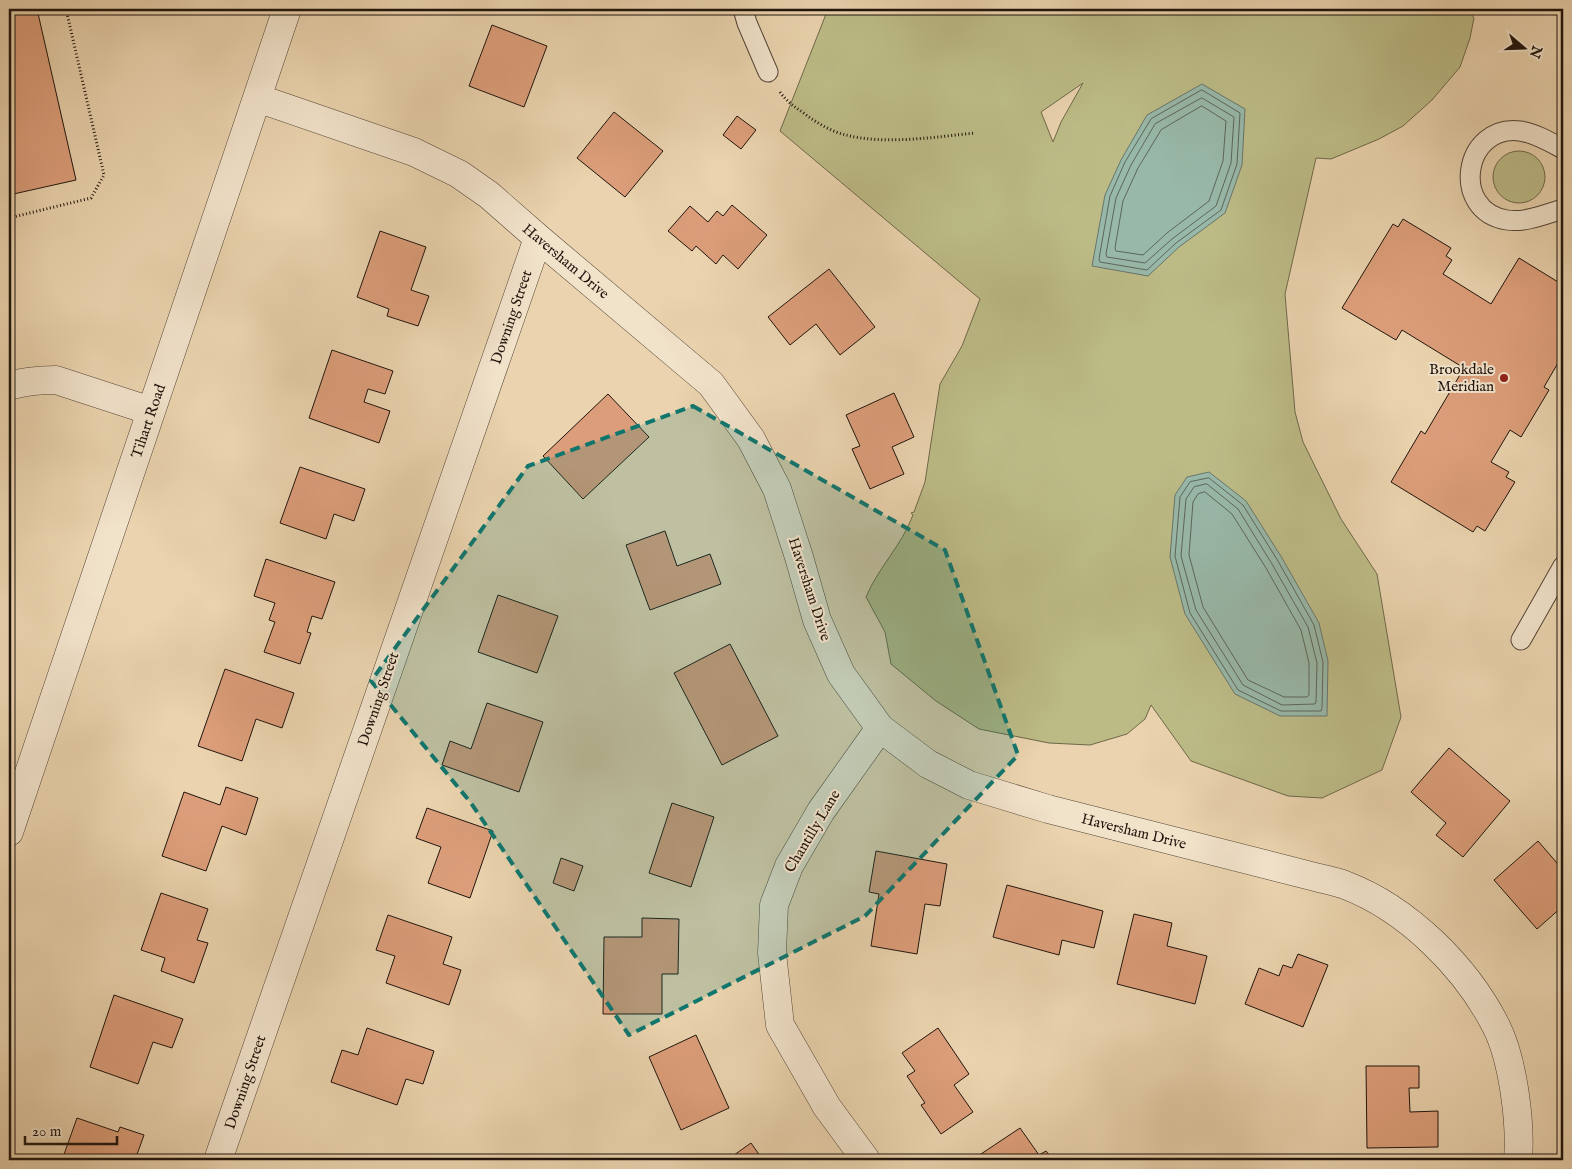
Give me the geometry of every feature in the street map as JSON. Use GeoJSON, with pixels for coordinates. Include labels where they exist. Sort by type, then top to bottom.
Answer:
{"type":"FeatureCollection","features":[{"type":"Feature","properties":{"kind":"street","name":"Tihart Road"},"geometry":{"type":"LineString","coordinates":[[9,832],[286,9]]}},
{"type":"Feature","properties":{"kind":"street","name":"Haversham Drive"},"geometry":{"type":"LineString","coordinates":[[257,98],[414,152],[459,174],[489,195],[711,384],[750,439],[777,489],[800,557],[817,620],[841,674],[880,728],[928,764],[969,785],[1048,809],[1346,886],[1378,902],[1409,922],[1460,970],[1480,998],[1497,1027],[1514,1089],[1518,1121],[1518,1160]]}},
{"type":"Feature","properties":{"kind":"street","name":"Downing Street"},"geometry":{"type":"LineString","coordinates":[[218,1160],[538,238]]}},
{"type":"Feature","properties":{"kind":"street"},"geometry":{"type":"LineString","coordinates":[[9,386],[24,382],[56,380],[151,410]]}},
{"type":"Feature","properties":{"kind":"street","name":"Chantilly Lane"},"geometry":{"type":"LineString","coordinates":[[866,1160],[827,1107],[780,1025],[772,953],[774,905],[789,866],[821,811],[880,728]]}},
{"type":"Feature","properties":{"kind":"lane"},"geometry":{"type":"LineString","coordinates":[[743,9],[746,23],[768,72]]}},
{"type":"Feature","properties":{"kind":"lane"},"geometry":{"type":"LineString","coordinates":[[1563,149],[1532,134],[1510,131],[1490,138],[1476,152],[1470,172],[1472,189],[1476,200],[1493,216],[1513,221],[1563,209]]}},
{"type":"Feature","properties":{"kind":"lane"},"geometry":{"type":"LineString","coordinates":[[1521,640],[1563,566]]}},
{"type":"Feature","properties":{"kind":"path"},"geometry":{"type":"LineString","coordinates":[[9,218],[91,198],[104,175],[66,9]]}},
{"type":"Feature","properties":{"kind":"path"},"geometry":{"type":"LineString","coordinates":[[768,72],[786,100],[816,122],[845,135],[872,139],[913,139],[976,134]]}},
{"type":"Feature","properties":{"kind":"highlighted area"},"geometry":{"type":"Polygon","coordinates":[[[693,406],[945,550],[1018,755],[865,916],[629,1035],[471,803],[371,681],[528,466],[693,406]]]}},
{"type":"Feature","properties":{"kind":"shaded area"},"geometry":{"type":"Polygon","coordinates":[[[828,9],[1467,9],[1474,18],[1470,38],[1460,67],[1432,100],[1403,126],[1379,139],[1331,159],[1316,158],[1285,294],[1295,412],[1303,442],[1341,519],[1377,574],[1401,717],[1382,770],[1322,798],[1288,796],[1191,761],[1151,705],[1145,719],[1127,734],[1090,745],[1049,743],[979,729],[936,701],[891,664],[885,632],[866,597],[903,536],[913,515],[911,513],[914,512],[925,482],[940,384],[962,346],[980,299],[780,131],[828,9]],[[1083,83],[1041,112],[1053,142],[1061,122],[1083,83]]]}},
{"type":"Feature","properties":{"kind":"shaded area"},"geometry":{"type":"Polygon","coordinates":[[[1514,151],[1524,151],[1538,158],[1545,172],[1545,182],[1538,196],[1524,203],[1514,203],[1504,199],[1497,192],[1493,182],[1493,172],[1497,162],[1504,155],[1514,151]]]}},
{"type":"Feature","properties":{"kind":"water"},"geometry":{"type":"Polygon","coordinates":[[[1202,84],[1245,109],[1242,165],[1225,213],[1179,247],[1148,276],[1092,266],[1105,195],[1121,160],[1147,115],[1202,84]]]}},
{"type":"Feature","properties":{"kind":"water"},"geometry":{"type":"Polygon","coordinates":[[[1209,472],[1246,501],[1282,558],[1319,623],[1328,661],[1327,716],[1280,716],[1235,694],[1185,614],[1170,557],[1175,495],[1187,477],[1209,472]]]}},
{"type":"Feature","properties":{"kind":"building"},"geometry":{"type":"Polygon","coordinates":[[[9,9],[37,9],[76,180],[9,195],[9,9]]]}},
{"type":"Feature","properties":{"kind":"building"},"geometry":{"type":"Polygon","coordinates":[[[492,25],[547,46],[524,107],[469,86],[492,25]]]}},
{"type":"Feature","properties":{"kind":"building"},"geometry":{"type":"Polygon","coordinates":[[[614,112],[663,151],[625,197],[577,158],[614,112]]]}},
{"type":"Feature","properties":{"kind":"building"},"geometry":{"type":"Polygon","coordinates":[[[737,116],[756,130],[741,149],[723,135],[737,116]]]}},
{"type":"Feature","properties":{"kind":"building"},"geometry":{"type":"Polygon","coordinates":[[[732,205],[767,235],[738,269],[723,255],[716,264],[696,246],[692,251],[668,231],[690,206],[708,222],[717,211],[723,216],[732,205]]]}},
{"type":"Feature","properties":{"kind":"building","name":"Brookdale Meridian"},"geometry":{"type":"Polygon","coordinates":[[[1403,219],[1451,248],[1446,256],[1452,260],[1443,274],[1491,304],[1519,258],[1563,285],[1563,366],[1558,363],[1544,387],[1549,390],[1521,437],[1510,430],[1491,462],[1509,472],[1506,477],[1515,482],[1485,531],[1477,526],[1473,532],[1391,482],[1421,431],[1425,434],[1464,368],[1402,330],[1396,340],[1342,308],[1393,224],[1398,227],[1403,219]]]}},
{"type":"Feature","properties":{"kind":"building"},"geometry":{"type":"Polygon","coordinates":[[[380,231],[426,247],[411,290],[429,296],[418,326],[387,316],[389,309],[357,297],[380,231]]]}},
{"type":"Feature","properties":{"kind":"building"},"geometry":{"type":"Polygon","coordinates":[[[829,269],[875,327],[840,355],[816,324],[790,345],[768,317],[829,269]]]}},
{"type":"Feature","properties":{"kind":"building"},"geometry":{"type":"Polygon","coordinates":[[[332,350],[393,371],[385,394],[368,389],[364,402],[390,411],[379,443],[309,418],[332,350]]]}},
{"type":"Feature","properties":{"kind":"building"},"geometry":{"type":"Polygon","coordinates":[[[894,393],[914,437],[892,447],[904,474],[870,489],[852,449],[860,446],[846,415],[894,393]]]}},
{"type":"Feature","properties":{"kind":"building"},"geometry":{"type":"Polygon","coordinates":[[[608,394],[649,437],[583,499],[543,456],[608,394]]]}},
{"type":"Feature","properties":{"kind":"building"},"geometry":{"type":"Polygon","coordinates":[[[300,467],[365,489],[354,521],[334,514],[326,539],[280,523],[300,467]]]}},
{"type":"Feature","properties":{"kind":"building"},"geometry":{"type":"Polygon","coordinates":[[[665,531],[677,566],[710,554],[721,584],[650,610],[626,545],[665,531]]]}},
{"type":"Feature","properties":{"kind":"building"},"geometry":{"type":"Polygon","coordinates":[[[266,559],[335,582],[322,619],[312,616],[307,632],[311,633],[300,664],[264,652],[275,622],[269,620],[275,603],[254,596],[266,559]]]}},
{"type":"Feature","properties":{"kind":"building"},"geometry":{"type":"Polygon","coordinates":[[[498,595],[558,616],[537,673],[478,652],[498,595]]]}},
{"type":"Feature","properties":{"kind":"building"},"geometry":{"type":"Polygon","coordinates":[[[730,644],[778,736],[722,765],[674,673],[730,644]]]}},
{"type":"Feature","properties":{"kind":"building"},"geometry":{"type":"Polygon","coordinates":[[[225,669],[294,693],[282,728],[256,719],[242,761],[198,746],[225,669]]]}},
{"type":"Feature","properties":{"kind":"building"},"geometry":{"type":"Polygon","coordinates":[[[487,703],[543,722],[519,792],[442,765],[450,741],[471,749],[487,703]]]}},
{"type":"Feature","properties":{"kind":"building"},"geometry":{"type":"Polygon","coordinates":[[[1449,748],[1510,801],[1463,857],[1436,835],[1446,823],[1411,792],[1449,748]]]}},
{"type":"Feature","properties":{"kind":"building"},"geometry":{"type":"Polygon","coordinates":[[[226,787],[258,798],[246,835],[222,826],[206,871],[162,856],[184,792],[220,805],[226,787]]]}},
{"type":"Feature","properties":{"kind":"building"},"geometry":{"type":"Polygon","coordinates":[[[672,803],[714,817],[691,887],[649,873],[672,803]]]}},
{"type":"Feature","properties":{"kind":"building"},"geometry":{"type":"Polygon","coordinates":[[[427,808],[493,831],[470,898],[428,883],[441,847],[416,838],[427,808]]]}},
{"type":"Feature","properties":{"kind":"building"},"geometry":{"type":"Polygon","coordinates":[[[1538,841],[1563,870],[1563,906],[1537,929],[1494,880],[1538,841]]]}},
{"type":"Feature","properties":{"kind":"building"},"geometry":{"type":"Polygon","coordinates":[[[876,851],[947,864],[940,906],[925,904],[917,954],[871,946],[879,894],[869,892],[876,851]]]}},
{"type":"Feature","properties":{"kind":"building"},"geometry":{"type":"Polygon","coordinates":[[[561,858],[583,866],[574,891],[553,883],[561,858]]]}},
{"type":"Feature","properties":{"kind":"building"},"geometry":{"type":"Polygon","coordinates":[[[1007,885],[1103,911],[1094,948],[1062,940],[1059,955],[993,937],[1007,885]]]}},
{"type":"Feature","properties":{"kind":"building"},"geometry":{"type":"Polygon","coordinates":[[[161,893],[208,909],[197,940],[208,943],[194,983],[161,971],[165,958],[141,950],[161,893]]]}},
{"type":"Feature","properties":{"kind":"building"},"geometry":{"type":"Polygon","coordinates":[[[1134,914],[1172,923],[1167,946],[1207,956],[1195,1004],[1117,984],[1134,914]]]}},
{"type":"Feature","properties":{"kind":"building"},"geometry":{"type":"Polygon","coordinates":[[[388,915],[452,937],[443,964],[461,970],[449,1005],[386,983],[395,956],[376,950],[388,915]]]}},
{"type":"Feature","properties":{"kind":"building"},"geometry":{"type":"Polygon","coordinates":[[[642,918],[679,919],[678,974],[662,974],[662,1014],[603,1014],[604,937],[642,937],[642,918]]]}},
{"type":"Feature","properties":{"kind":"building"},"geometry":{"type":"Polygon","coordinates":[[[1298,954],[1328,965],[1303,1027],[1245,1004],[1259,968],[1279,976],[1283,965],[1292,968],[1298,954]]]}},
{"type":"Feature","properties":{"kind":"building"},"geometry":{"type":"Polygon","coordinates":[[[114,995],[183,1019],[172,1048],[153,1042],[138,1084],[90,1067],[114,995]]]}},
{"type":"Feature","properties":{"kind":"building"},"geometry":{"type":"Polygon","coordinates":[[[367,1028],[434,1051],[423,1084],[406,1079],[397,1105],[331,1082],[342,1050],[358,1055],[367,1028]]]}},
{"type":"Feature","properties":{"kind":"building"},"geometry":{"type":"Polygon","coordinates":[[[938,1028],[969,1074],[954,1085],[973,1112],[941,1134],[921,1105],[925,1103],[907,1076],[915,1071],[902,1053],[938,1028]]]}},
{"type":"Feature","properties":{"kind":"building"},"geometry":{"type":"Polygon","coordinates":[[[696,1035],[729,1108],[681,1130],[649,1057],[696,1035]]]}},
{"type":"Feature","properties":{"kind":"building"},"geometry":{"type":"Polygon","coordinates":[[[1366,1066],[1419,1066],[1419,1088],[1409,1088],[1410,1112],[1438,1111],[1438,1147],[1367,1148],[1366,1066]]]}},
{"type":"Feature","properties":{"kind":"building"},"geometry":{"type":"Polygon","coordinates":[[[77,1118],[118,1132],[120,1127],[144,1135],[135,1160],[62,1160],[77,1118]]]}},
{"type":"Feature","properties":{"kind":"building"},"geometry":{"type":"Polygon","coordinates":[[[1020,1128],[1039,1155],[1046,1151],[1053,1160],[972,1160],[1020,1128]]]}},
{"type":"Feature","properties":{"kind":"building"},"geometry":{"type":"Polygon","coordinates":[[[751,1143],[763,1160],[727,1160],[751,1143]]]}},
{"type":"Feature","properties":{"kind":"place","name":"Brookdale Meridian"},"geometry":{"type":"Point","coordinates":[1504,378]}}]}
